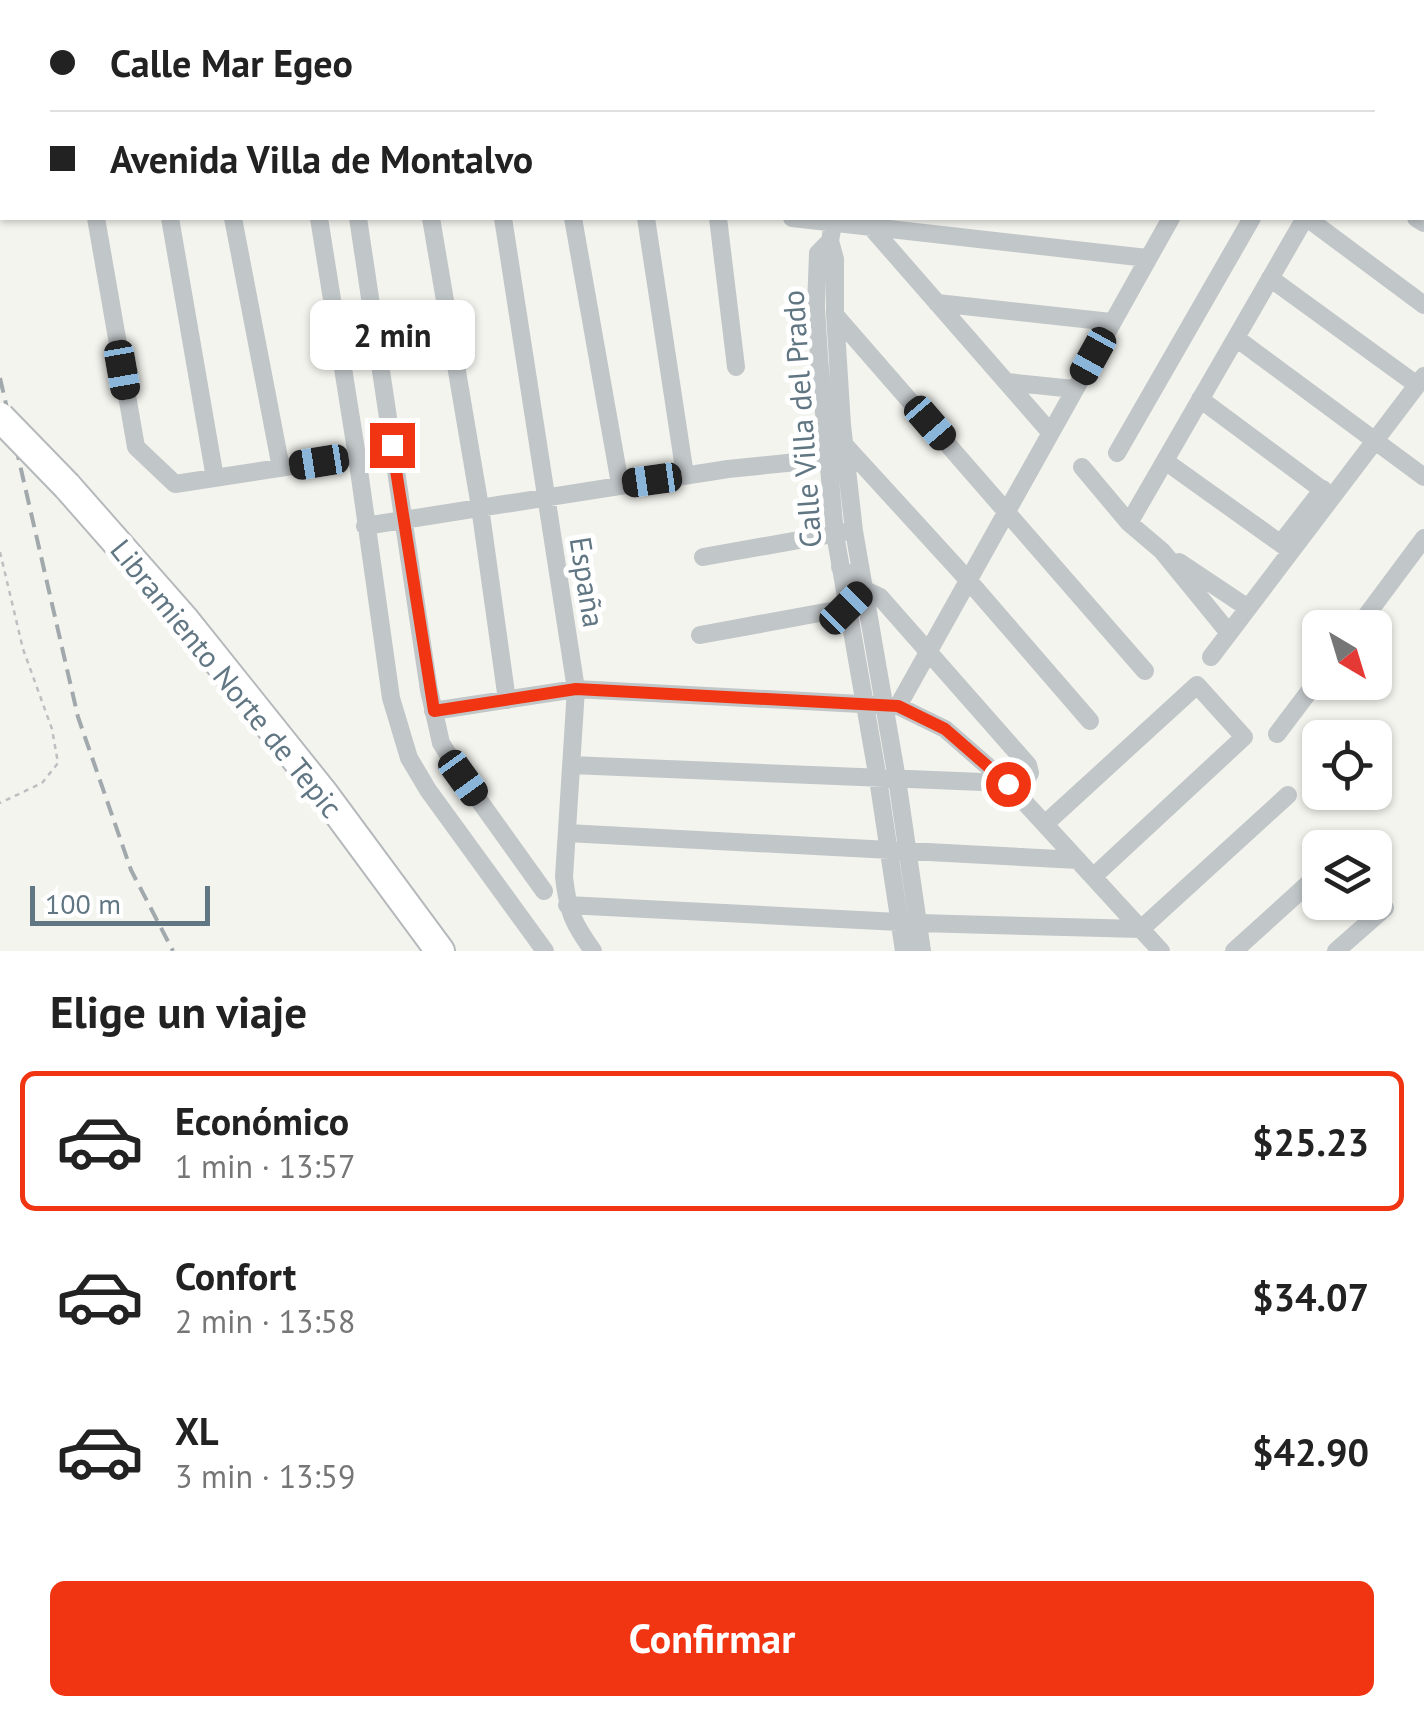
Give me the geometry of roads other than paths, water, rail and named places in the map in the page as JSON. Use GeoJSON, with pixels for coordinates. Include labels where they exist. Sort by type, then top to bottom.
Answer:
{"type":"FeatureCollection","features":[{"type":"Feature","properties":{"kind":"highway","name":"Libramiento Norte de Tepic"},"geometry":{"type":"LineString","coordinates":[[0,416],[184,618],[324,794],[440,951]]}},
{"type":"Feature","properties":{"kind":"street"},"geometry":{"type":"LineString","coordinates":[[96,220],[136,447],[174,484],[357,456]]}},
{"type":"Feature","properties":{"kind":"street"},"geometry":{"type":"LineString","coordinates":[[170,220],[215,478]]}},
{"type":"Feature","properties":{"kind":"street"},"geometry":{"type":"LineString","coordinates":[[233,220],[282,468]]}},
{"type":"Feature","properties":{"kind":"street"},"geometry":{"type":"LineString","coordinates":[[319,220],[391,698],[409,758],[545,951]]}},
{"type":"Feature","properties":{"kind":"street"},"geometry":{"type":"LineString","coordinates":[[358,220],[441,743],[544,891]]}},
{"type":"Feature","properties":{"kind":"street"},"geometry":{"type":"LineString","coordinates":[[431,220],[480,507],[507,700]]}},
{"type":"Feature","properties":{"kind":"street","name":"España"},"geometry":{"type":"LineString","coordinates":[[504,220],[576,689],[564,877],[567,905],[594,951]]}},
{"type":"Feature","properties":{"kind":"street"},"geometry":{"type":"LineString","coordinates":[[573,220],[620,484]]}},
{"type":"Feature","properties":{"kind":"street"},"geometry":{"type":"LineString","coordinates":[[646,220],[685,475]]}},
{"type":"Feature","properties":{"kind":"street"},"geometry":{"type":"LineString","coordinates":[[718,220],[736,368]]}},
{"type":"Feature","properties":{"kind":"street"},"geometry":{"type":"LineString","coordinates":[[834,220],[1147,258]]}},
{"type":"Feature","properties":{"kind":"street","name":"Calle Villa del Prado"},"geometry":{"type":"LineString","coordinates":[[834,220],[830,242],[818,253],[854,530],[882,705],[898,851],[909,922],[922,951]]}},
{"type":"Feature","properties":{"kind":"street"},"geometry":{"type":"LineString","coordinates":[[882,705],[928,652],[1170,220]]}},
{"type":"Feature","properties":{"kind":"street"},"geometry":{"type":"LineString","coordinates":[[1118,453],[1251,220]]}},
{"type":"Feature","properties":{"kind":"street"},"geometry":{"type":"LineString","coordinates":[[1129,523],[1305,220]]}},
{"type":"Feature","properties":{"kind":"street"},"geometry":{"type":"LineString","coordinates":[[1309,220],[1424,305]]}},
{"type":"Feature","properties":{"kind":"street"},"geometry":{"type":"LineString","coordinates":[[870,226],[1050,432]]}},
{"type":"Feature","properties":{"kind":"street"},"geometry":{"type":"LineString","coordinates":[[1211,657],[1286,547],[1420,381],[1270,278]]}},
{"type":"Feature","properties":{"kind":"street"},"geometry":{"type":"LineString","coordinates":[[936,302],[1111,322]]}},
{"type":"Feature","properties":{"kind":"street"},"geometry":{"type":"LineString","coordinates":[[826,310],[1145,672]]}},
{"type":"Feature","properties":{"kind":"street","name":"Calle Villa del Prado"},"geometry":{"type":"LineString","coordinates":[[826,310],[825,431],[835,534],[846,608],[882,705]]}},
{"type":"Feature","properties":{"kind":"street"},"geometry":{"type":"LineString","coordinates":[[1236,338],[1424,477]]}},
{"type":"Feature","properties":{"kind":"street"},"geometry":{"type":"LineString","coordinates":[[1007,382],[1074,389]]}},
{"type":"Feature","properties":{"kind":"street"},"geometry":{"type":"LineString","coordinates":[[1200,399],[1327,493]]}},
{"type":"Feature","properties":{"kind":"street"},"geometry":{"type":"LineString","coordinates":[[825,431],[844,442],[1090,721]]}},
{"type":"Feature","properties":{"kind":"street"},"geometry":{"type":"LineString","coordinates":[[365,526],[620,484],[827,459]]}},
{"type":"Feature","properties":{"kind":"street"},"geometry":{"type":"LineString","coordinates":[[1165,461],[1286,547]]}},
{"type":"Feature","properties":{"kind":"street"},"geometry":{"type":"LineString","coordinates":[[1082,467],[1129,523],[1162,551],[1248,608]]}},
{"type":"Feature","properties":{"kind":"street"},"geometry":{"type":"LineString","coordinates":[[703,556],[854,530]]}},
{"type":"Feature","properties":{"kind":"street"},"geometry":{"type":"LineString","coordinates":[[1370,610],[1424,538]]}},
{"type":"Feature","properties":{"kind":"street"},"geometry":{"type":"LineString","coordinates":[[1162,551],[1229,633]]}},
{"type":"Feature","properties":{"kind":"street"},"geometry":{"type":"LineString","coordinates":[[571,765],[1017,782],[1030,774],[1028,764],[880,598],[840,567]]}},
{"type":"Feature","properties":{"kind":"street"},"geometry":{"type":"LineString","coordinates":[[700,635],[846,608],[865,590]]}},
{"type":"Feature","properties":{"kind":"street"},"geometry":{"type":"LineString","coordinates":[[1044,824],[1198,685],[1244,738],[1093,877]]}},
{"type":"Feature","properties":{"kind":"street"},"geometry":{"type":"LineString","coordinates":[[434,711],[576,689],[882,705],[945,729],[1017,782],[1044,824],[1161,951]]}},
{"type":"Feature","properties":{"kind":"street"},"geometry":{"type":"LineString","coordinates":[[1277,734],[1302,700]]}},
{"type":"Feature","properties":{"kind":"street"},"geometry":{"type":"LineString","coordinates":[[567,905],[1141,929],[1288,795]]}},
{"type":"Feature","properties":{"kind":"street"},"geometry":{"type":"LineString","coordinates":[[567,833],[1078,860]]}},
{"type":"Feature","properties":{"kind":"street"},"geometry":{"type":"LineString","coordinates":[[515,910],[564,877]]}},
{"type":"Feature","properties":{"kind":"street"},"geometry":{"type":"LineString","coordinates":[[1234,951],[1302,889]]}},
{"type":"Feature","properties":{"kind":"street"},"geometry":{"type":"LineString","coordinates":[[1336,951],[1371,920]]}},
{"type":"Feature","properties":{"kind":"street","name":"Calle Villa del Prado"},"geometry":{"type":"LineString","coordinates":[[904,951],[909,922]]}},
{"type":"Feature","properties":{"kind":"railway"},"geometry":{"type":"LineString","coordinates":[[0,378],[78,717],[131,870],[173,951]]}}]}
